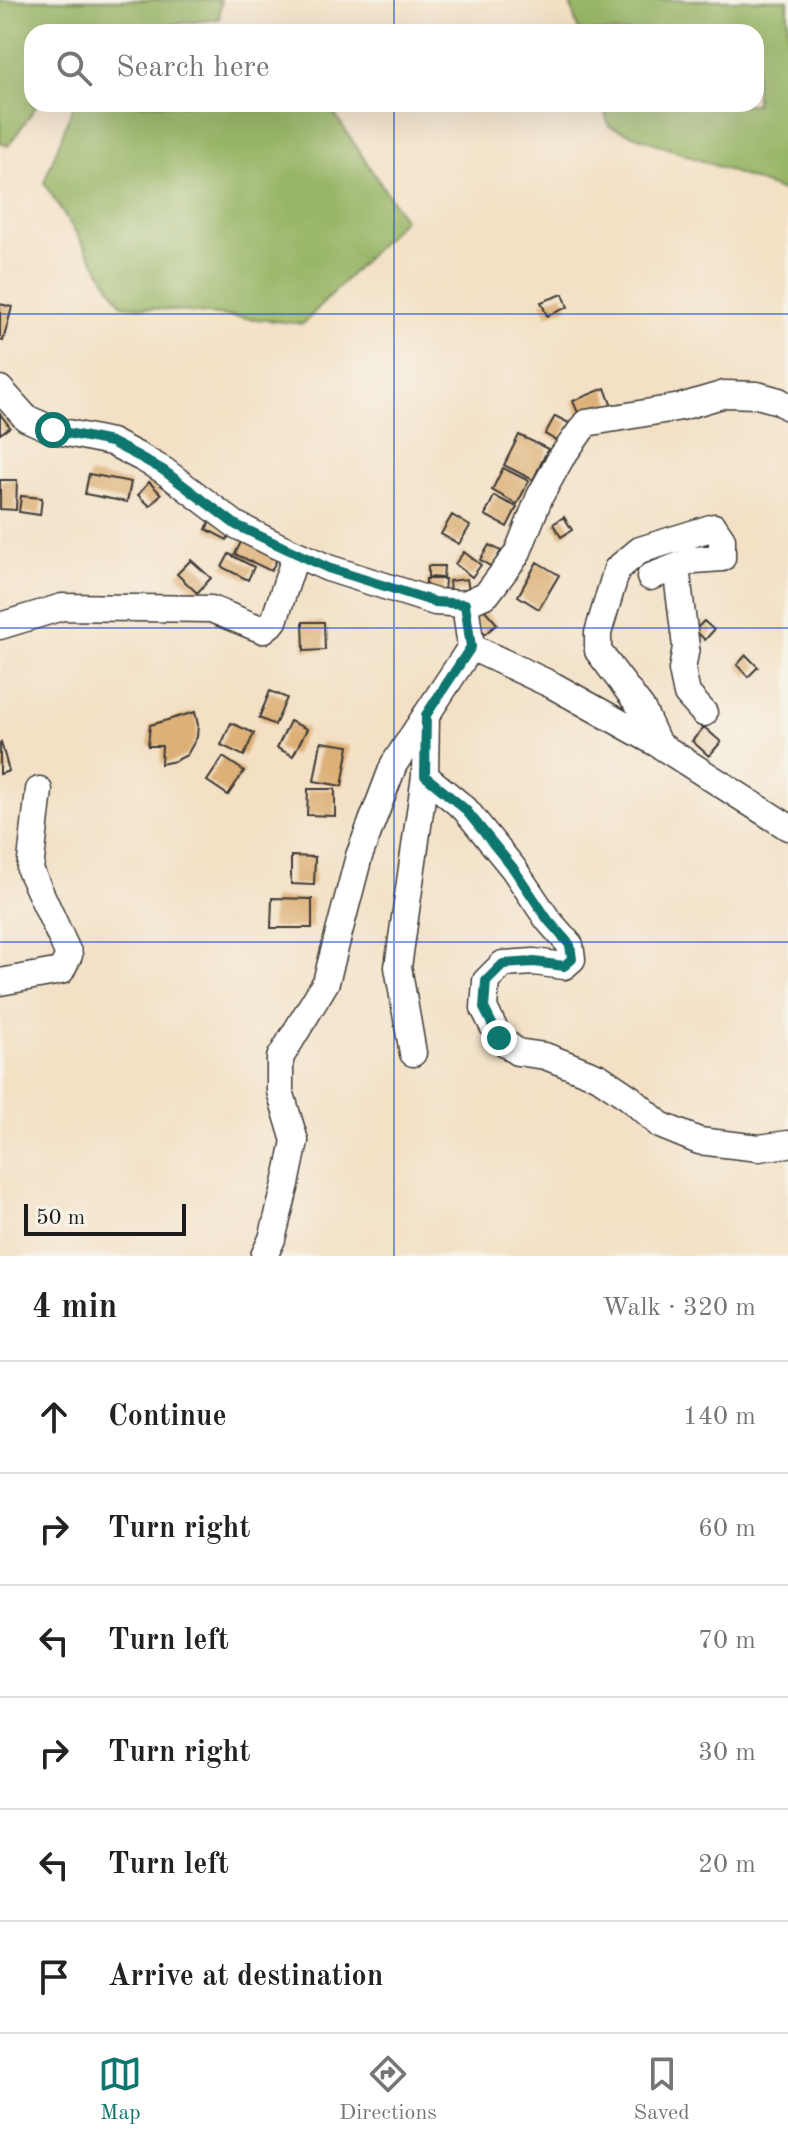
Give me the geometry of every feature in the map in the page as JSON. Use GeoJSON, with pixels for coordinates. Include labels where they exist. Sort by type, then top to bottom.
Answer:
{"type":"FeatureCollection","features":[{"type":"Feature","properties":{"kind":"street"},"geometry":{"type":"LineString","coordinates":[[0,389],[26,418],[53,430],[111,442],[163,470],[236,525],[296,554],[328,568],[435,602],[465,604],[487,594],[517,554],[540,496],[561,458],[586,423],[681,407],[725,394],[757,395],[788,407]]}},
{"type":"Feature","properties":{"kind":"street"},"geometry":{"type":"LineString","coordinates":[[650,577],[694,560],[722,558],[722,539],[714,527],[640,550],[617,569],[598,633],[598,651],[642,709],[658,744]]}},
{"type":"Feature","properties":{"kind":"street"},"geometry":{"type":"LineString","coordinates":[[0,626],[62,607],[211,609],[263,630],[274,621],[296,554]]}},
{"type":"Feature","properties":{"kind":"street"},"geometry":{"type":"LineString","coordinates":[[676,567],[686,647],[682,670],[687,694],[704,713]]}},
{"type":"Feature","properties":{"kind":"street"},"geometry":{"type":"LineString","coordinates":[[264,1256],[276,1225],[295,1141],[280,1091],[280,1058],[326,982],[359,856],[394,764],[471,647],[465,604]]}},
{"type":"Feature","properties":{"kind":"street"},"geometry":{"type":"LineString","coordinates":[[471,647],[554,686],[658,744],[788,827]]}},
{"type":"Feature","properties":{"kind":"street"},"geometry":{"type":"LineString","coordinates":[[413,1053],[398,967],[425,776],[426,715]]}},
{"type":"Feature","properties":{"kind":"street"},"geometry":{"type":"LineString","coordinates":[[425,776],[465,809],[570,945],[572,959],[564,966],[534,962],[503,964],[486,981],[484,1008],[499,1038],[517,1052],[545,1056],[599,1077],[630,1098],[660,1125],[699,1141],[759,1148],[788,1144]]}},
{"type":"Feature","properties":{"kind":"street"},"geometry":{"type":"LineString","coordinates":[[0,982],[61,971],[69,955],[30,870],[39,790]]}},
{"type":"Feature","properties":{"kind":"green space"},"geometry":{"type":"Polygon","coordinates":[[[0,0],[221,0],[219,19],[175,24],[24,24],[24,112],[32,112],[8,146],[0,142],[0,0]]]}},
{"type":"Feature","properties":{"kind":"green space"},"geometry":{"type":"Polygon","coordinates":[[[569,0],[788,0],[788,193],[609,126],[605,112],[764,112],[764,24],[576,24],[569,0]]]}},
{"type":"Feature","properties":{"kind":"green space"},"geometry":{"type":"Polygon","coordinates":[[[71,112],[333,112],[404,219],[303,324],[122,305],[44,183],[71,112]]]}},
{"type":"Feature","properties":{"kind":"building"},"geometry":{"type":"Polygon","coordinates":[[[563,294],[568,307],[547,316],[541,302],[563,294]]]}},
{"type":"Feature","properties":{"kind":"building"},"geometry":{"type":"Polygon","coordinates":[[[0,304],[12,307],[3,341],[0,340],[0,304]]]}},
{"type":"Feature","properties":{"kind":"building"},"geometry":{"type":"Polygon","coordinates":[[[605,388],[612,407],[581,420],[573,401],[605,388]]]}},
{"type":"Feature","properties":{"kind":"building"},"geometry":{"type":"Polygon","coordinates":[[[0,414],[10,427],[0,434],[0,414]]]}},
{"type":"Feature","properties":{"kind":"building"},"geometry":{"type":"Polygon","coordinates":[[[555,416],[569,423],[559,442],[545,434],[555,416]]]}},
{"type":"Feature","properties":{"kind":"building"},"geometry":{"type":"Polygon","coordinates":[[[519,435],[548,449],[533,480],[504,465],[519,435]]]}},
{"type":"Feature","properties":{"kind":"building"},"geometry":{"type":"Polygon","coordinates":[[[503,468],[529,481],[517,504],[492,490],[503,468]]]}},
{"type":"Feature","properties":{"kind":"building"},"geometry":{"type":"Polygon","coordinates":[[[89,474],[131,482],[127,502],[85,494],[89,474]]]}},
{"type":"Feature","properties":{"kind":"building"},"geometry":{"type":"Polygon","coordinates":[[[0,480],[17,480],[16,510],[0,509],[0,480]]]}},
{"type":"Feature","properties":{"kind":"building"},"geometry":{"type":"Polygon","coordinates":[[[149,482],[161,494],[150,506],[138,495],[149,482]]]}},
{"type":"Feature","properties":{"kind":"building"},"geometry":{"type":"Polygon","coordinates":[[[21,496],[42,498],[40,515],[19,512],[21,496]]]}},
{"type":"Feature","properties":{"kind":"building"},"geometry":{"type":"Polygon","coordinates":[[[494,496],[517,507],[507,527],[485,515],[494,496]]]}},
{"type":"Feature","properties":{"kind":"building"},"geometry":{"type":"Polygon","coordinates":[[[452,515],[470,526],[459,544],[441,534],[452,515]]]}},
{"type":"Feature","properties":{"kind":"building"},"geometry":{"type":"Polygon","coordinates":[[[212,517],[233,527],[227,540],[206,529],[212,517]]]}},
{"type":"Feature","properties":{"kind":"building"},"geometry":{"type":"Polygon","coordinates":[[[564,517],[572,530],[561,537],[553,524],[564,517]]]}},
{"type":"Feature","properties":{"kind":"building"},"geometry":{"type":"Polygon","coordinates":[[[243,538],[279,555],[271,571],[235,554],[243,538]]]}},
{"type":"Feature","properties":{"kind":"building"},"geometry":{"type":"Polygon","coordinates":[[[489,545],[501,551],[492,567],[480,560],[489,545]]]}},
{"type":"Feature","properties":{"kind":"building"},"geometry":{"type":"Polygon","coordinates":[[[464,552],[481,565],[472,577],[455,564],[464,552]]]}},
{"type":"Feature","properties":{"kind":"building"},"geometry":{"type":"Polygon","coordinates":[[[229,554],[254,567],[248,580],[222,567],[229,554]]]}},
{"type":"Feature","properties":{"kind":"building"},"geometry":{"type":"Polygon","coordinates":[[[191,560],[211,578],[197,593],[177,574],[191,560]]]}},
{"type":"Feature","properties":{"kind":"building"},"geometry":{"type":"Polygon","coordinates":[[[537,562],[559,575],[539,609],[518,596],[537,562]]]}},
{"type":"Feature","properties":{"kind":"building"},"geometry":{"type":"Polygon","coordinates":[[[428,566],[444,566],[443,578],[428,577],[428,566]]]}},
{"type":"Feature","properties":{"kind":"building"},"geometry":{"type":"Polygon","coordinates":[[[426,579],[445,579],[444,592],[426,592],[426,579]]]}},
{"type":"Feature","properties":{"kind":"building"},"geometry":{"type":"Polygon","coordinates":[[[467,579],[469,590],[450,592],[449,581],[467,579]]]}},
{"type":"Feature","properties":{"kind":"building"},"geometry":{"type":"Polygon","coordinates":[[[483,608],[497,624],[485,634],[471,618],[483,608]]]}},
{"type":"Feature","properties":{"kind":"building"},"geometry":{"type":"Polygon","coordinates":[[[704,621],[714,630],[705,640],[695,630],[704,621]]]}},
{"type":"Feature","properties":{"kind":"building"},"geometry":{"type":"Polygon","coordinates":[[[303,622],[324,622],[325,650],[304,651],[303,622]]]}},
{"type":"Feature","properties":{"kind":"building"},"geometry":{"type":"Polygon","coordinates":[[[746,655],[758,667],[748,677],[737,665],[746,655]]]}},
{"type":"Feature","properties":{"kind":"building"},"geometry":{"type":"Polygon","coordinates":[[[270,691],[287,698],[275,725],[259,718],[270,691]]]}},
{"type":"Feature","properties":{"kind":"building"},"geometry":{"type":"Polygon","coordinates":[[[195,712],[197,737],[187,755],[161,764],[162,746],[148,746],[150,725],[195,712]]]}},
{"type":"Feature","properties":{"kind":"building"},"geometry":{"type":"Polygon","coordinates":[[[290,721],[307,729],[293,756],[277,748],[290,721]]]}},
{"type":"Feature","properties":{"kind":"building"},"geometry":{"type":"Polygon","coordinates":[[[231,723],[254,733],[244,756],[221,745],[231,723]]]}},
{"type":"Feature","properties":{"kind":"building"},"geometry":{"type":"Polygon","coordinates":[[[704,727],[721,742],[709,756],[692,741],[704,727]]]}},
{"type":"Feature","properties":{"kind":"building"},"geometry":{"type":"Polygon","coordinates":[[[321,742],[349,746],[342,786],[314,781],[321,742]]]}},
{"type":"Feature","properties":{"kind":"building"},"geometry":{"type":"Polygon","coordinates":[[[0,743],[9,771],[0,774],[0,743]]]}},
{"type":"Feature","properties":{"kind":"building"},"geometry":{"type":"Polygon","coordinates":[[[223,757],[244,771],[228,795],[207,781],[223,757]]]}},
{"type":"Feature","properties":{"kind":"building"},"geometry":{"type":"Polygon","coordinates":[[[308,789],[335,789],[335,816],[307,815],[308,789]]]}},
{"type":"Feature","properties":{"kind":"building"},"geometry":{"type":"Polygon","coordinates":[[[291,856],[315,857],[314,885],[291,884],[291,856]]]}},
{"type":"Feature","properties":{"kind":"building"},"geometry":{"type":"Polygon","coordinates":[[[272,898],[312,899],[312,928],[271,928],[272,898]]]}},
{"type":"Feature","properties":{"kind":"route"},"geometry":{"type":"LineString","coordinates":[[53,430],[111,442],[163,470],[236,525],[328,568],[435,602],[465,604],[471,647],[426,715],[425,776],[465,809],[513,868],[548,920],[570,945],[572,959],[564,966],[534,962],[503,964],[486,981],[484,1008],[499,1038]]}}]}
